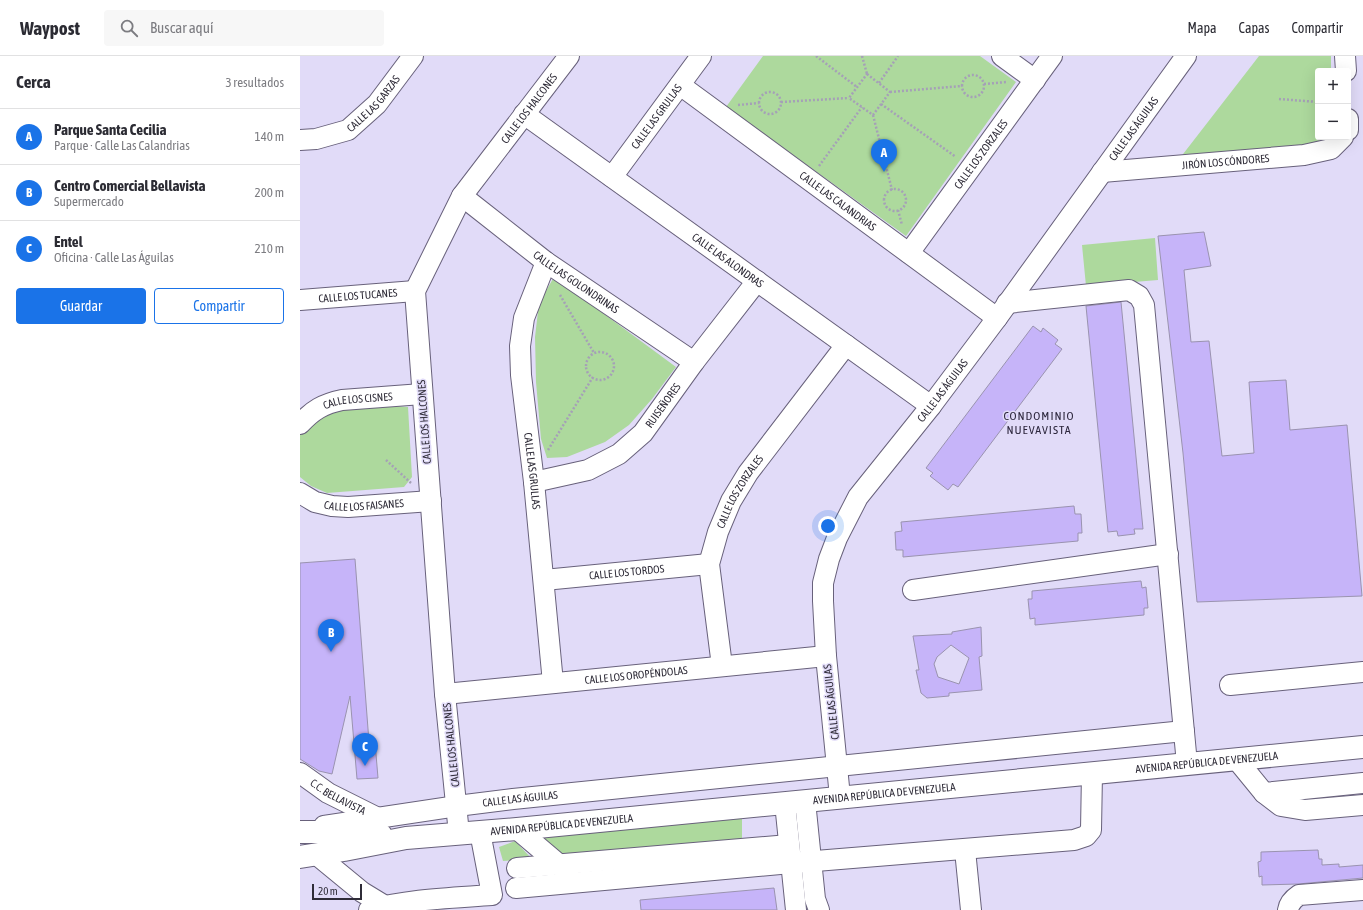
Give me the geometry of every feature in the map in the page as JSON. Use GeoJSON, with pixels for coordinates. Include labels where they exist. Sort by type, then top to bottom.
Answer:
{"type":"FeatureCollection","features":[{"type":"Feature","properties":{"kind":"main road","name":"AVENIDA REPÚBLICA DE VENEZUELA"},"geometry":{"type":"LineString","coordinates":[[308,856],[406,838],[516,829],[1363,747]]}},
{"type":"Feature","properties":{"kind":"main road","name":"AVENIDA REPÚBLICA DE VENEZUELA"},"geometry":{"type":"LineString","coordinates":[[300,831],[335,832],[406,838]]}},
{"type":"Feature","properties":{"kind":"street","name":"CALLE LAS GARZAS"},"geometry":{"type":"LineString","coordinates":[[300,140],[316,139],[348,130],[377,104],[413,56]]}},
{"type":"Feature","properties":{"kind":"street","name":"CALLE LOS HALCONES"},"geometry":{"type":"LineString","coordinates":[[377,908],[492,895],[469,833],[457,806],[445,694],[415,291],[462,196],[568,56]]}},
{"type":"Feature","properties":{"kind":"street","name":"CALLE LAS GRULLAS"},"geometry":{"type":"LineString","coordinates":[[612,177],[701,56]]}},
{"type":"Feature","properties":{"kind":"street"},"geometry":{"type":"LineString","coordinates":[[1002,56],[1035,80]]}},
{"type":"Feature","properties":{"kind":"street","name":"CALLE LOS ZORZALES"},"geometry":{"type":"LineString","coordinates":[[909,253],[1052,56]]}},
{"type":"Feature","properties":{"kind":"street","name":"CALLE LAS ÁGUILAS"},"geometry":{"type":"LineString","coordinates":[[840,797],[826,656],[823,601],[823,583],[829,559],[837,538],[858,497],[931,406],[1186,56]]}},
{"type":"Feature","properties":{"kind":"street"},"geometry":{"type":"LineString","coordinates":[[1345,56],[1346,68]]}},
{"type":"Feature","properties":{"kind":"street","name":"CALLE LAS CALANDRIAS"},"geometry":{"type":"LineString","coordinates":[[680,85],[909,253],[1002,310]]}},
{"type":"Feature","properties":{"kind":"street","name":"CALLE LAS ALONDRAS"},"geometry":{"type":"LineString","coordinates":[[524,114],[931,406]]}},
{"type":"Feature","properties":{"kind":"street","name":"JIRÓN LOS CÓNDORES"},"geometry":{"type":"LineString","coordinates":[[1102,172],[1304,154],[1331,149],[1340,140]]}},
{"type":"Feature","properties":{"kind":"street","name":"CALLE LAS GOLONDRINAS"},"geometry":{"type":"LineString","coordinates":[[462,196],[546,262],[694,362]]}},
{"type":"Feature","properties":{"kind":"street","name":"CALLE LAS GRULLAS"},"geometry":{"type":"LineString","coordinates":[[546,262],[524,318],[520,346],[521,376],[534,479],[553,683]]}},
{"type":"Feature","properties":{"kind":"street","name":"RUISEÑORES"},"geometry":{"type":"LineString","coordinates":[[534,479],[588,470],[619,454],[643,433],[694,362],[757,281]]}},
{"type":"Feature","properties":{"kind":"street"},"geometry":{"type":"LineString","coordinates":[[1002,310],[1129,290],[1138,296],[1144,305],[1187,764]]}},
{"type":"Feature","properties":{"kind":"street","name":"CALLE LOS TUCANES"},"geometry":{"type":"LineString","coordinates":[[300,298],[415,291]]}},
{"type":"Feature","properties":{"kind":"street","name":"CALLE LOS ZORZALES"},"geometry":{"type":"LineString","coordinates":[[722,666],[709,564],[718,532],[731,501],[748,473],[846,345]]}},
{"type":"Feature","properties":{"kind":"street","name":"CALLE LOS CISNES"},"geometry":{"type":"LineString","coordinates":[[300,424],[319,407],[342,400],[422,394]]}},
{"type":"Feature","properties":{"kind":"street","name":"CALLE LOS FAISANES"},"geometry":{"type":"LineString","coordinates":[[300,493],[316,502],[332,506],[348,507],[431,501]]}},
{"type":"Feature","properties":{"kind":"street"},"geometry":{"type":"LineString","coordinates":[[913,590],[1168,554]]}},
{"type":"Feature","properties":{"kind":"street","name":"CALLE LOS TORDOS"},"geometry":{"type":"LineString","coordinates":[[544,580],[709,564]]}},
{"type":"Feature","properties":{"kind":"street","name":"CALLE LOS OROPÉNDOLAS"},"geometry":{"type":"LineString","coordinates":[[445,694],[826,656]]}},
{"type":"Feature","properties":{"kind":"street"},"geometry":{"type":"LineString","coordinates":[[1230,685],[1363,672]]}},
{"type":"Feature","properties":{"kind":"street","name":"CALLE LAS ÁGUILAS"},"geometry":{"type":"LineString","coordinates":[[300,831],[457,806],[513,799],[1184,731]]}},
{"type":"Feature","properties":{"kind":"street"},"geometry":{"type":"LineString","coordinates":[[1237,760],[1264,793],[1281,806],[1305,810],[1363,805]]}},
{"type":"Feature","properties":{"kind":"street","name":"C.C. BELLAVISTA"},"geometry":{"type":"LineString","coordinates":[[300,773],[328,793],[378,818]]}},
{"type":"Feature","properties":{"kind":"street"},"geometry":{"type":"LineString","coordinates":[[517,868],[790,854],[811,862],[1074,840],[1086,836],[1091,830],[1092,773]]}},
{"type":"Feature","properties":{"kind":"street"},"geometry":{"type":"LineString","coordinates":[[1264,793],[1363,783]]}},
{"type":"Feature","properties":{"kind":"street"},"geometry":{"type":"LineString","coordinates":[[795,802],[790,854],[796,910]]}},
{"type":"Feature","properties":{"kind":"street"},"geometry":{"type":"LineString","coordinates":[[795,802],[811,862],[815,899],[819,910]]}},
{"type":"Feature","properties":{"kind":"street"},"geometry":{"type":"LineString","coordinates":[[516,829],[558,865],[583,882]]}},
{"type":"Feature","properties":{"kind":"street"},"geometry":{"type":"LineString","coordinates":[[965,850],[971,910]]}},
{"type":"Feature","properties":{"kind":"street"},"geometry":{"type":"LineString","coordinates":[[516,888],[583,882],[790,854]]}},
{"type":"Feature","properties":{"kind":"street"},"geometry":{"type":"LineString","coordinates":[[308,856],[362,892],[377,908]]}},
{"type":"Feature","properties":{"kind":"street"},"geometry":{"type":"LineString","coordinates":[[1288,910],[1293,900],[1299,895],[1363,890]]}},
{"type":"Feature","properties":{"kind":"path"},"geometry":{"type":"LineString","coordinates":[[816,56],[857,87]]}},
{"type":"Feature","properties":{"kind":"path"},"geometry":{"type":"LineString","coordinates":[[862,56],[867,74],[890,92],[962,86]]}},
{"type":"Feature","properties":{"kind":"path"},"geometry":{"type":"LineString","coordinates":[[879,83],[898,56]]}},
{"type":"Feature","properties":{"kind":"path"},"geometry":{"type":"LineString","coordinates":[[849,98],[867,74]]}},
{"type":"Feature","properties":{"kind":"path"},"geometry":{"type":"LineString","coordinates":[[974,75],[980,78],[984,84],[983,91],[978,96],[971,96],[965,93],[962,86],[966,77],[974,75]]}},
{"type":"Feature","properties":{"kind":"path"},"geometry":{"type":"LineString","coordinates":[[767,92],[775,93],[781,102],[777,111],[771,114],[764,112],[759,103],[761,96],[767,92]]}},
{"type":"Feature","properties":{"kind":"path"},"geometry":{"type":"LineString","coordinates":[[873,115],[890,92]]}},
{"type":"Feature","properties":{"kind":"path"},"geometry":{"type":"LineString","coordinates":[[781,102],[849,98],[873,115],[892,190]]}},
{"type":"Feature","properties":{"kind":"path"},"geometry":{"type":"LineString","coordinates":[[1279,99],[1315,102]]}},
{"type":"Feature","properties":{"kind":"path"},"geometry":{"type":"LineString","coordinates":[[737,105],[759,103]]}},
{"type":"Feature","properties":{"kind":"path"},"geometry":{"type":"LineString","coordinates":[[881,104],[971,168]]}},
{"type":"Feature","properties":{"kind":"path"},"geometry":{"type":"LineString","coordinates":[[809,180],[862,107]]}},
{"type":"Feature","properties":{"kind":"path"},"geometry":{"type":"LineString","coordinates":[[892,190],[900,190],[905,195],[905,205],[900,210],[893,211],[887,207],[885,197],[889,191],[892,190]]}},
{"type":"Feature","properties":{"kind":"path"},"geometry":{"type":"LineString","coordinates":[[559,293],[594,353]]}},
{"type":"Feature","properties":{"kind":"path"},"geometry":{"type":"LineString","coordinates":[[599,352],[607,354],[612,361],[613,365],[611,373],[605,378],[597,379],[589,375],[586,367],[588,358],[594,353],[599,352]]}},
{"type":"Feature","properties":{"kind":"path"},"geometry":{"type":"LineString","coordinates":[[534,479],[593,377]]}},
{"type":"Feature","properties":{"kind":"path"},"geometry":{"type":"LineString","coordinates":[[386,460],[431,501]]}},
{"type":"Feature","properties":{"kind":"green space"},"geometry":{"type":"Polygon","coordinates":[[[763,56],[980,56],[1016,82],[906,236],[726,107],[763,56]]]}},
{"type":"Feature","properties":{"kind":"green space"},"geometry":{"type":"Polygon","coordinates":[[[1259,56],[1331,56],[1331,68],[1315,68],[1315,140],[1320,140],[1309,147],[1180,158],[1259,56]]]}},
{"type":"Feature","properties":{"kind":"green space"},"geometry":{"type":"Polygon","coordinates":[[[1155,238],[1158,280],[1086,286],[1082,245],[1155,238]]]}},
{"type":"Feature","properties":{"kind":"green space"},"geometry":{"type":"Polygon","coordinates":[[[554,277],[676,367],[652,399],[629,425],[605,442],[567,457],[547,458],[541,439],[536,382],[535,337],[539,303],[554,277]]]}},
{"type":"Feature","properties":{"kind":"green space"},"geometry":{"type":"Polygon","coordinates":[[[382,405],[408,407],[412,477],[404,487],[327,493],[311,486],[300,477],[300,430],[303,425],[345,406],[382,405]]]}},
{"type":"Feature","properties":{"kind":"green space"},"geometry":{"type":"Polygon","coordinates":[[[742,815],[742,840],[567,859],[538,835],[742,815]]]}},
{"type":"Feature","properties":{"kind":"green space"},"geometry":{"type":"Polygon","coordinates":[[[515,841],[532,859],[503,861],[499,847],[515,841]]]}},
{"type":"Feature","properties":{"kind":"building"},"geometry":{"type":"Polygon","coordinates":[[[1204,232],[1211,266],[1184,270],[1191,342],[1209,341],[1222,456],[1254,453],[1249,382],[1286,380],[1290,430],[1347,425],[1362,596],[1197,602],[1183,453],[1158,236],[1204,232]]]}},
{"type":"Feature","properties":{"kind":"building"},"geometry":{"type":"Polygon","coordinates":[[[1121,302],[1143,529],[1134,529],[1135,534],[1118,536],[1117,531],[1108,532],[1086,306],[1121,302]]]}},
{"type":"Feature","properties":{"kind":"building"},"geometry":{"type":"Polygon","coordinates":[[[1033,326],[1041,332],[1043,328],[1058,340],[1055,344],[1062,349],[958,487],[953,484],[948,490],[930,476],[933,473],[926,468],[1033,326]]]}},
{"type":"Feature","properties":{"kind":"building"},"geometry":{"type":"Polygon","coordinates":[[[1074,506],[1075,514],[1081,514],[1082,533],[1078,533],[1078,541],[903,557],[903,550],[896,550],[895,532],[902,531],[901,522],[1074,506]]]}},
{"type":"Feature","properties":{"kind":"building"},"geometry":{"type":"Polygon","coordinates":[[[355,559],[369,742],[375,742],[378,778],[357,779],[350,696],[332,774],[319,771],[300,759],[300,563],[355,559]]]}},
{"type":"Feature","properties":{"kind":"building"},"geometry":{"type":"Polygon","coordinates":[[[1141,581],[1142,588],[1146,587],[1148,608],[1144,608],[1144,615],[1035,625],[1035,618],[1030,619],[1028,599],[1032,599],[1032,591],[1141,581]]]}},
{"type":"Feature","properties":{"kind":"building"},"geometry":{"type":"Polygon","coordinates":[[[981,627],[982,656],[979,657],[982,690],[949,693],[949,696],[927,698],[921,693],[916,670],[919,670],[913,636],[952,634],[952,632],[981,627]],[[951,645],[937,657],[934,664],[938,677],[959,684],[969,658],[951,645]]]}},
{"type":"Feature","properties":{"kind":"building"},"geometry":{"type":"Polygon","coordinates":[[[1318,850],[1319,859],[1322,859],[1322,865],[1339,864],[1339,867],[1363,865],[1363,878],[1298,884],[1262,885],[1262,876],[1259,877],[1258,862],[1261,861],[1261,852],[1318,850]]]}},
{"type":"Feature","properties":{"kind":"building"},"geometry":{"type":"Polygon","coordinates":[[[774,888],[777,910],[641,910],[640,900],[774,888]]]}},
{"type":"Feature","properties":{"kind":"place","name":"Parque Santa Cecilia"},"geometry":{"type":"Point","coordinates":[884,172]}},
{"type":"Feature","properties":{"kind":"place","name":"Centro Comercial Bellavista"},"geometry":{"type":"Point","coordinates":[331,652]}},
{"type":"Feature","properties":{"kind":"place","name":"Entel"},"geometry":{"type":"Point","coordinates":[365,766]}},
{"type":"Feature","properties":{"kind":"district","name":"CONDOMINIO NUEVAVISTA"},"geometry":{"type":"Point","coordinates":[1039,423]}}]}
